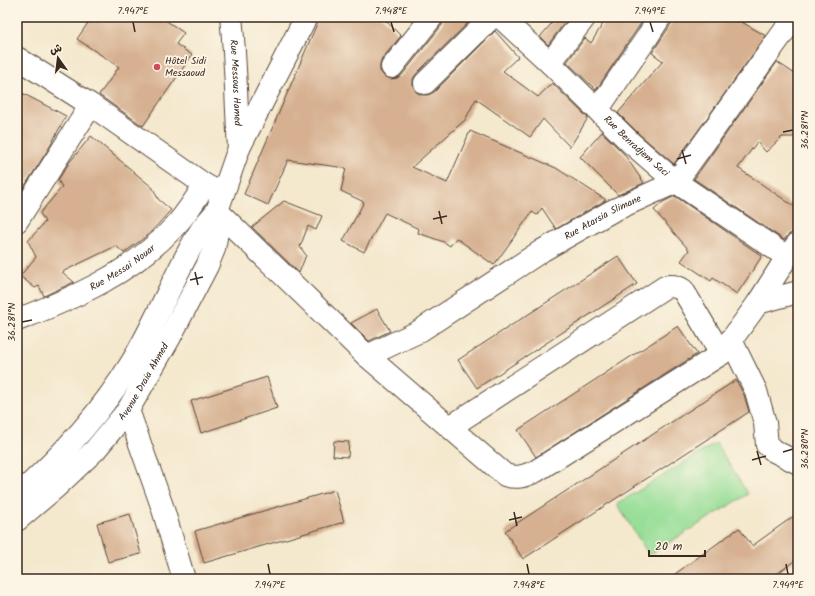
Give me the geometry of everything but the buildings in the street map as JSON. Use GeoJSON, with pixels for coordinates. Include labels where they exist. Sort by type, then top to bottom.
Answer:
{"type":"FeatureCollection","features":[{"type":"Feature","properties":{"kind":"street","name":"Rue Messous Hamed"},"geometry":{"type":"LineString","coordinates":[[231,17],[234,44],[239,148]]}},
{"type":"Feature","properties":{"kind":"street"},"geometry":{"type":"LineString","coordinates":[[215,197],[306,17]]}},
{"type":"Feature","properties":{"kind":"street"},"geometry":{"type":"LineString","coordinates":[[392,67],[432,17]]}},
{"type":"Feature","properties":{"kind":"street"},"geometry":{"type":"LineString","coordinates":[[425,83],[492,17]]}},
{"type":"Feature","properties":{"kind":"street","name":"Rue Benradjem Saci"},"geometry":{"type":"LineString","coordinates":[[500,17],[598,109],[631,143],[676,182],[793,250]]}},
{"type":"Feature","properties":{"kind":"street"},"geometry":{"type":"LineString","coordinates":[[550,63],[585,17]]}},
{"type":"Feature","properties":{"kind":"street"},"geometry":{"type":"LineString","coordinates":[[598,109],[660,17]]}},
{"type":"Feature","properties":{"kind":"street","name":"Rue Atarsia Slimane"},"geometry":{"type":"LineString","coordinates":[[367,356],[418,332],[543,250],[612,211],[676,182],[789,27]]}},
{"type":"Feature","properties":{"kind":"street"},"geometry":{"type":"LineString","coordinates":[[17,58],[91,105],[215,197],[367,356],[505,475],[514,478],[536,471],[726,347],[758,303],[793,250]]}},
{"type":"Feature","properties":{"kind":"street"},"geometry":{"type":"LineString","coordinates":[[17,221],[91,105]]}},
{"type":"Feature","properties":{"kind":"street","name":"Rue Messai Nouar"},"geometry":{"type":"LineString","coordinates":[[17,320],[72,297],[120,272],[149,250],[174,227],[215,197]]}},
{"type":"Feature","properties":{"kind":"street","name":"Avenue Draia Ahmed"},"geometry":{"type":"LineString","coordinates":[[17,520],[56,487],[95,450],[128,410],[164,348],[207,266],[214,248],[217,232],[215,197]]}},
{"type":"Feature","properties":{"kind":"street","name":"Avenue Draia Ahmed"},"geometry":{"type":"LineString","coordinates":[[17,496],[37,478],[84,430],[132,362],[203,227],[215,197]]}},
{"type":"Feature","properties":{"kind":"street"},"geometry":{"type":"LineString","coordinates":[[450,427],[665,287],[670,286],[678,287],[683,290],[726,347],[756,391],[765,423],[767,445],[774,452],[798,463]]}},
{"type":"Feature","properties":{"kind":"street"},"geometry":{"type":"LineString","coordinates":[[758,303],[798,292]]}},
{"type":"Feature","properties":{"kind":"street"},"geometry":{"type":"LineString","coordinates":[[128,410],[162,506],[184,579]]}},
{"type":"Feature","properties":{"kind":"green space"},"geometry":{"type":"Polygon","coordinates":[[[716,443],[748,494],[649,555],[617,504],[716,443]]]}},
{"type":"Feature","properties":{"kind":"place","name":"Hôtel Sidi Messaoud"},"geometry":{"type":"Point","coordinates":[157,67]}}]}
